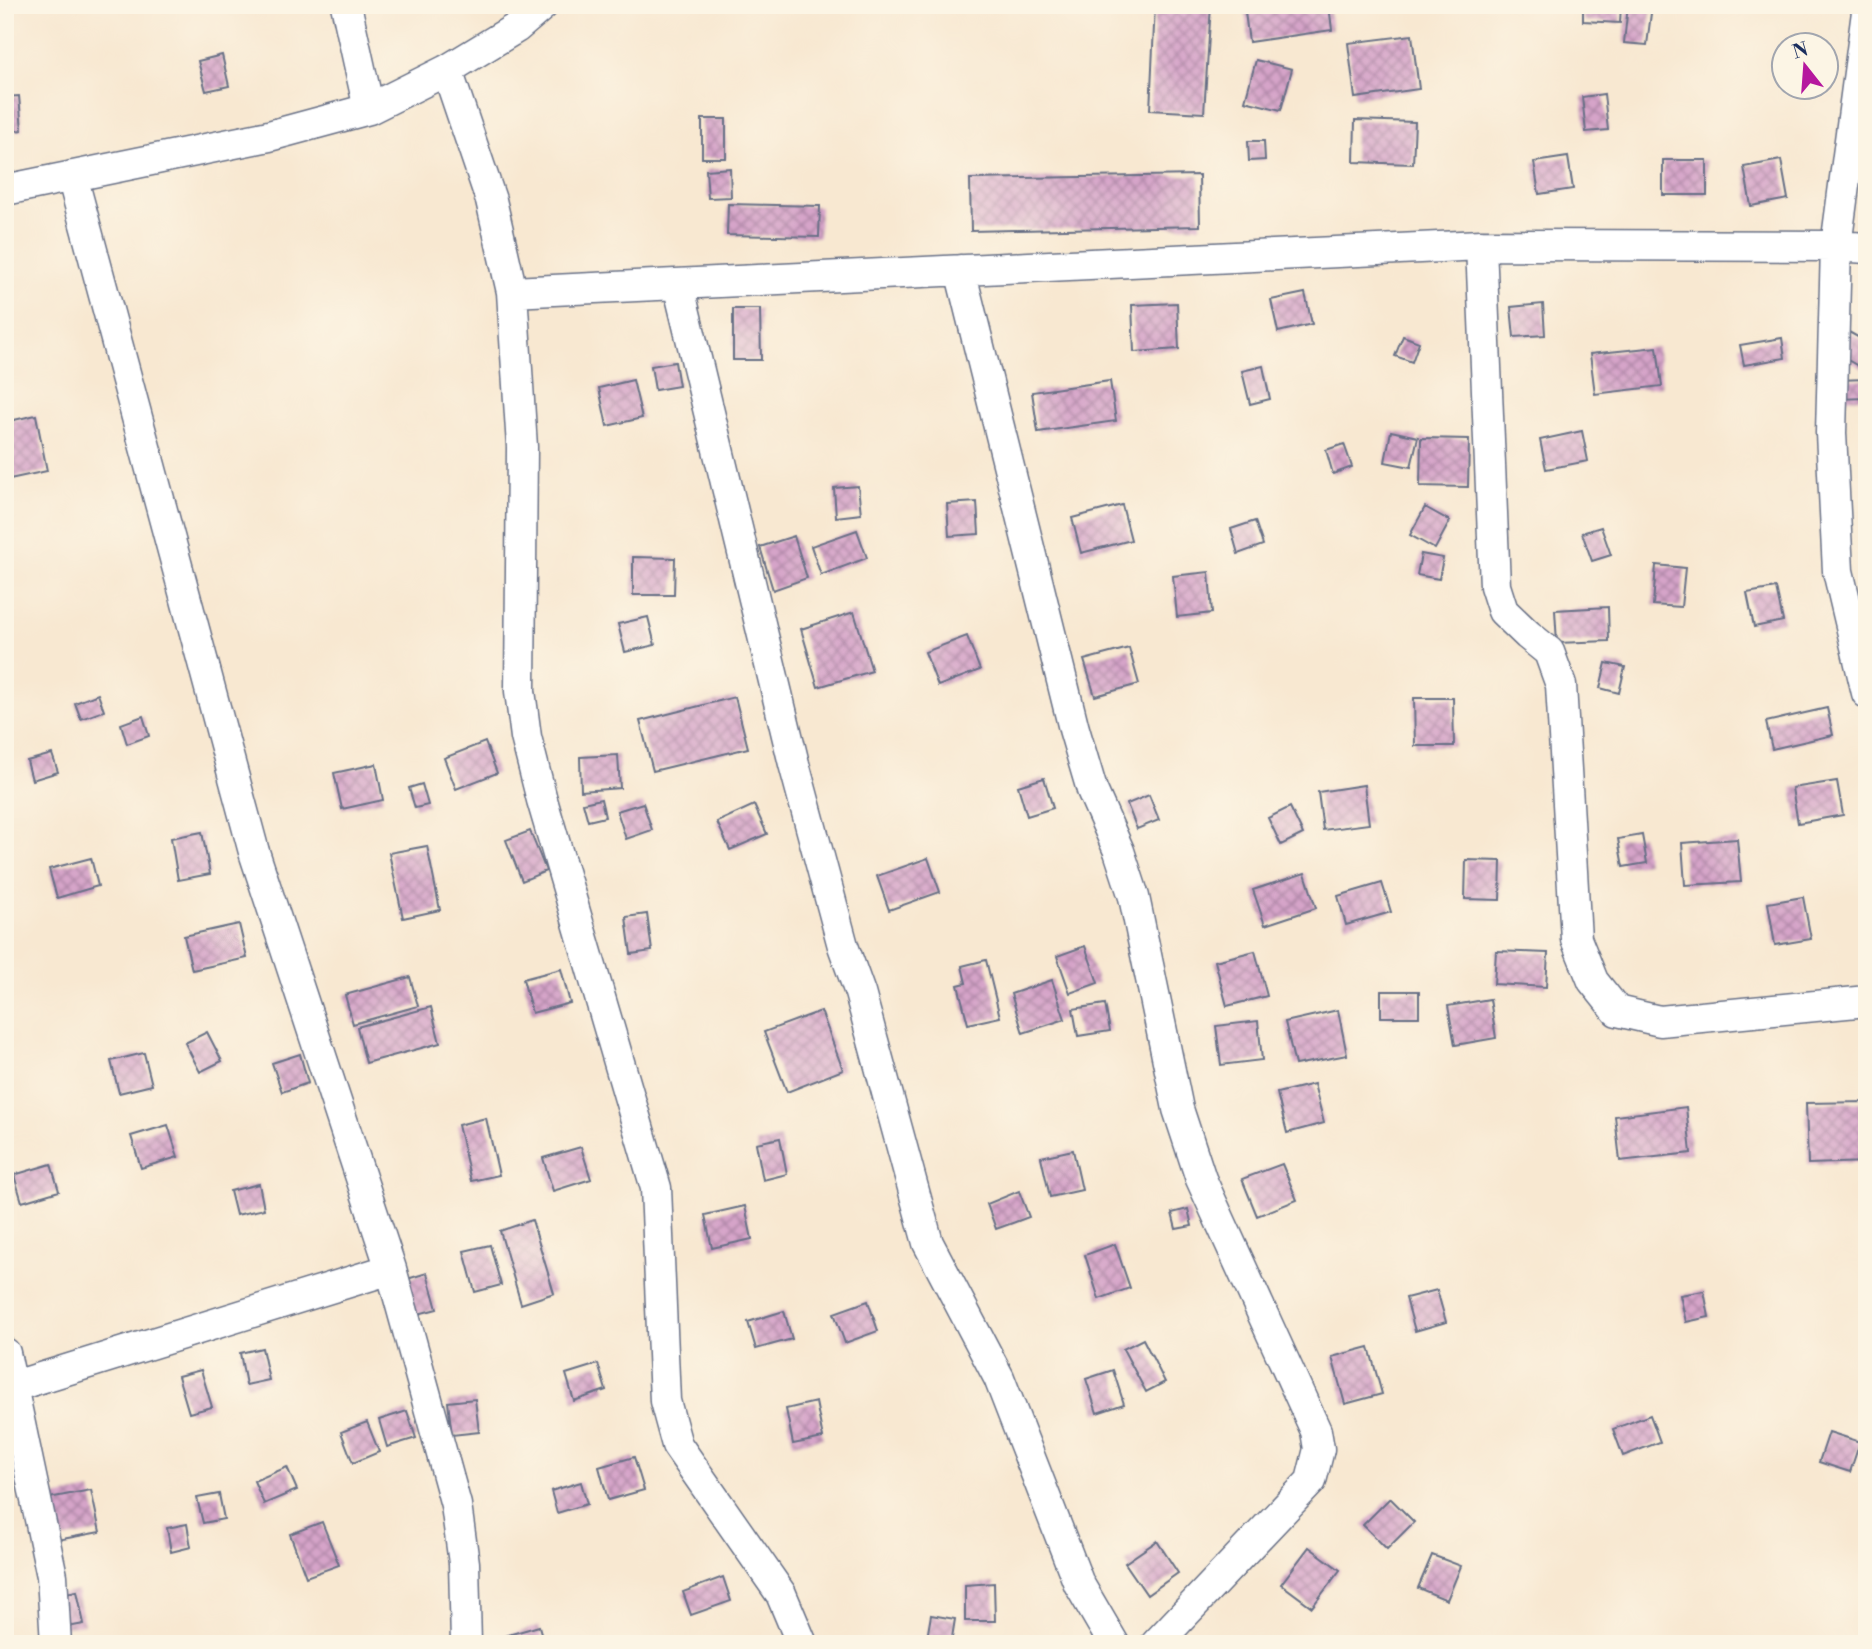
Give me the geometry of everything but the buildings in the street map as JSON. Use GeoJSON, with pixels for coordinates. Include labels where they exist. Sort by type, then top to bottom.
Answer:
{"type":"FeatureCollection","features":[{"type":"Feature","properties":{"kind":"street"},"geometry":{"type":"LineString","coordinates":[[346,5],[369,109]]}},
{"type":"Feature","properties":{"kind":"street"},"geometry":{"type":"LineString","coordinates":[[5,190],[269,136],[369,109],[447,70],[516,28],[542,5]]}},
{"type":"Feature","properties":{"kind":"street"},"geometry":{"type":"LineString","coordinates":[[1867,12],[1836,246],[1830,433],[1838,571],[1867,693]]}},
{"type":"Feature","properties":{"kind":"street"},"geometry":{"type":"LineString","coordinates":[[447,70],[491,200],[512,292],[522,447],[520,691],[526,737],[656,1188],[665,1401],[677,1445],[781,1594],[802,1644]]}},
{"type":"Feature","properties":{"kind":"street"},"geometry":{"type":"LineString","coordinates":[[72,176],[254,852],[391,1269],[456,1505],[464,1563],[466,1644]]}},
{"type":"Feature","properties":{"kind":"street"},"geometry":{"type":"LineString","coordinates":[[512,292],[1481,245],[1867,248]]}},
{"type":"Feature","properties":{"kind":"street"},"geometry":{"type":"LineString","coordinates":[[1481,245],[1495,586],[1503,611],[1549,652],[1561,685],[1576,939],[1593,981],[1617,1011],[1660,1021],[1867,1001]]}},
{"type":"Feature","properties":{"kind":"street"},"geometry":{"type":"LineString","coordinates":[[960,270],[1074,729],[1092,790],[1119,851],[1134,897],[1178,1109],[1201,1178],[1316,1432],[1319,1449],[1311,1481],[1156,1644]]}},
{"type":"Feature","properties":{"kind":"street"},"geometry":{"type":"LineString","coordinates":[[678,284],[794,764],[928,1243],[999,1378],[1080,1584],[1114,1644]]}},
{"type":"Feature","properties":{"kind":"street"},"geometry":{"type":"LineString","coordinates":[[8,1388],[391,1269]]}},
{"type":"Feature","properties":{"kind":"street"},"geometry":{"type":"LineString","coordinates":[[5,1353],[8,1388],[52,1576],[56,1644]]}}]}
